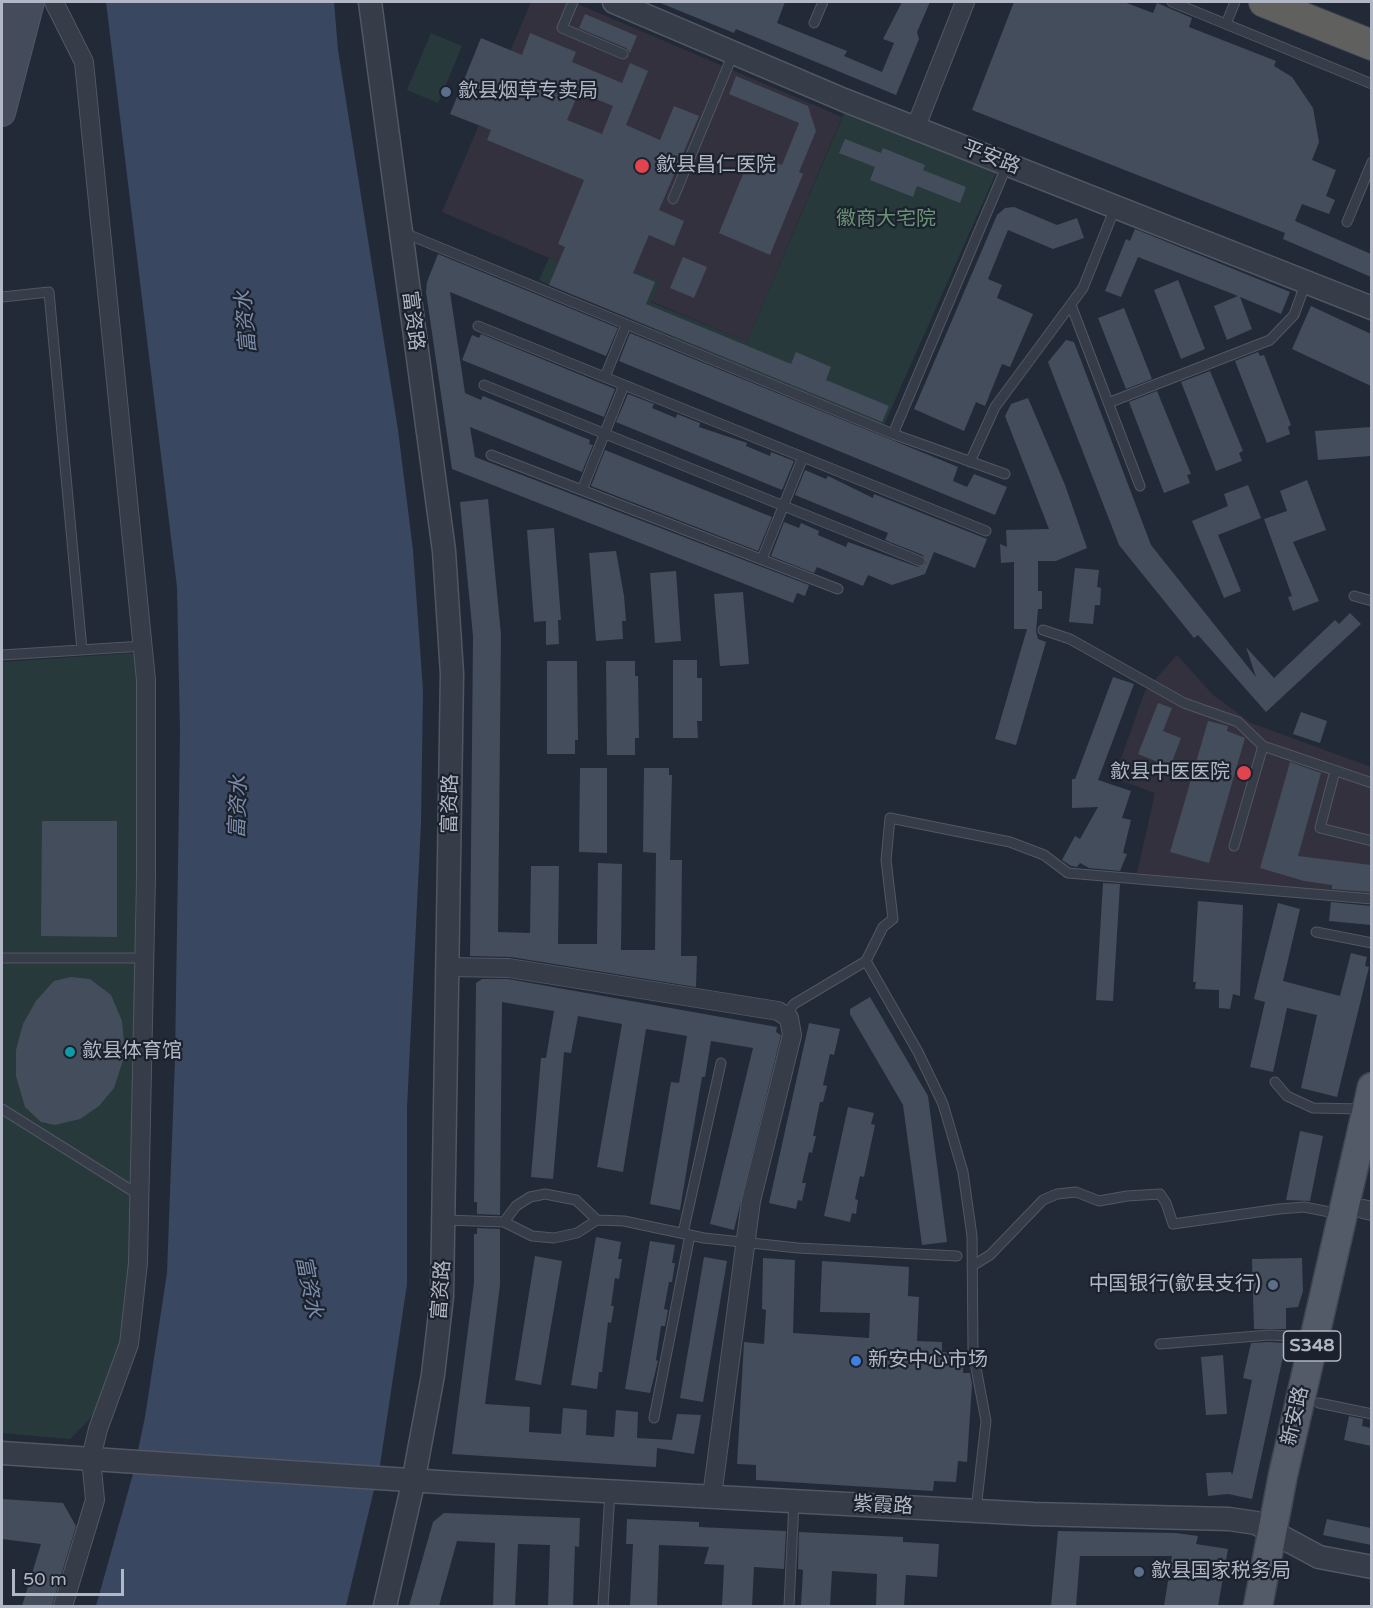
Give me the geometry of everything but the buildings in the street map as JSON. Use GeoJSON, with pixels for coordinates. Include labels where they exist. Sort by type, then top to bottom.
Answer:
{"type":"FeatureCollection","features":[{"type":"Feature","properties":{"kind":"highway"},"geometry":{"type":"LineString","coordinates":[[1264,2],[1371,45]]}},
{"type":"Feature","properties":{"kind":"highway"},"geometry":{"type":"LineString","coordinates":[[1318,2],[1371,23]]}},
{"type":"Feature","properties":{"kind":"main road"},"geometry":{"type":"LineString","coordinates":[[2,49],[12,2]]}},
{"type":"Feature","properties":{"kind":"main road"},"geometry":{"type":"LineString","coordinates":[[2,113],[32,2]]}},
{"type":"Feature","properties":{"kind":"main road","name":"新安路"},"geometry":{"type":"LineString","coordinates":[[1258,1606],[1281,1537],[1319,1403],[1359,1212],[1369,1098]]}},
{"type":"Feature","properties":{"kind":"main road","name":"新安路"},"geometry":{"type":"LineString","coordinates":[[1278,1606],[1281,1537],[1314,1338],[1371,1173]]}},
{"type":"Feature","properties":{"kind":"street"},"geometry":{"type":"LineString","coordinates":[[54,2],[84,62],[146,680],[145,958],[138,1263],[129,1344],[98,1429],[100,1459],[95,1500],[63,1606]]}},
{"type":"Feature","properties":{"kind":"street","name":"富资路"},"geometry":{"type":"LineString","coordinates":[[370,2],[448,593],[452,674],[452,793],[446,968],[445,1220],[439,1335],[414,1480],[385,1606]]}},
{"type":"Feature","properties":{"kind":"street","name":"平安路"},"geometry":{"type":"LineString","coordinates":[[614,2],[915,129],[1371,308]]}},
{"type":"Feature","properties":{"kind":"street"},"geometry":{"type":"LineString","coordinates":[[915,129],[964,2]]}},
{"type":"Feature","properties":{"kind":"street"},"geometry":{"type":"LineString","coordinates":[[446,968],[509,968],[777,1011],[786,1015],[793,1029],[751,1201],[712,1496]]}},
{"type":"Feature","properties":{"kind":"street","name":"紫霞路"},"geometry":{"type":"LineString","coordinates":[[2,1453],[610,1491],[976,1510],[1229,1520],[1256,1523],[1319,1557],[1371,1567]]}},
{"type":"Feature","properties":{"kind":"lane"},"geometry":{"type":"LineString","coordinates":[[573,2],[562,28],[623,54]]}},
{"type":"Feature","properties":{"kind":"lane"},"geometry":{"type":"LineString","coordinates":[[814,23],[823,2]]}},
{"type":"Feature","properties":{"kind":"lane"},"geometry":{"type":"LineString","coordinates":[[1172,2],[1371,84]]}},
{"type":"Feature","properties":{"kind":"lane"},"geometry":{"type":"LineString","coordinates":[[1226,24],[1235,2]]}},
{"type":"Feature","properties":{"kind":"lane"},"geometry":{"type":"LineString","coordinates":[[673,199],[733,53]]}},
{"type":"Feature","properties":{"kind":"lane"},"geometry":{"type":"LineString","coordinates":[[1347,222],[1371,162]]}},
{"type":"Feature","properties":{"kind":"lane"},"geometry":{"type":"LineString","coordinates":[[893,434],[1007,165]]}},
{"type":"Feature","properties":{"kind":"lane"},"geometry":{"type":"LineString","coordinates":[[970,462],[995,406],[1071,305],[1089,276],[1116,208]]}},
{"type":"Feature","properties":{"kind":"lane"},"geometry":{"type":"LineString","coordinates":[[400,231],[893,434],[1005,474]]}},
{"type":"Feature","properties":{"kind":"lane"},"geometry":{"type":"LineString","coordinates":[[1108,403],[1270,340],[1294,315],[1306,282]]}},
{"type":"Feature","properties":{"kind":"lane"},"geometry":{"type":"LineString","coordinates":[[2,297],[49,292],[82,650]]}},
{"type":"Feature","properties":{"kind":"lane"},"geometry":{"type":"LineString","coordinates":[[1071,305],[1140,486]]}},
{"type":"Feature","properties":{"kind":"lane"},"geometry":{"type":"LineString","coordinates":[[478,326],[986,531]]}},
{"type":"Feature","properties":{"kind":"lane"},"geometry":{"type":"LineString","coordinates":[[605,377],[626,326]]}},
{"type":"Feature","properties":{"kind":"lane"},"geometry":{"type":"LineString","coordinates":[[484,385],[920,561]]}},
{"type":"Feature","properties":{"kind":"lane"},"geometry":{"type":"LineString","coordinates":[[582,490],[624,385]]}},
{"type":"Feature","properties":{"kind":"lane"},"geometry":{"type":"LineString","coordinates":[[491,455],[838,589]]}},
{"type":"Feature","properties":{"kind":"lane"},"geometry":{"type":"LineString","coordinates":[[762,560],[803,457]]}},
{"type":"Feature","properties":{"kind":"lane"},"geometry":{"type":"LineString","coordinates":[[1354,596],[1371,601]]}},
{"type":"Feature","properties":{"kind":"lane"},"geometry":{"type":"LineString","coordinates":[[1043,630],[1070,639],[1184,703],[1238,722],[1263,746],[1371,783]]}},
{"type":"Feature","properties":{"kind":"lane"},"geometry":{"type":"LineString","coordinates":[[2,655],[143,646]]}},
{"type":"Feature","properties":{"kind":"lane"},"geometry":{"type":"LineString","coordinates":[[1234,846],[1263,746]]}},
{"type":"Feature","properties":{"kind":"lane"},"geometry":{"type":"LineString","coordinates":[[1335,771],[1320,828],[1371,841]]}},
{"type":"Feature","properties":{"kind":"lane"},"geometry":{"type":"LineString","coordinates":[[786,1015],[794,1004],[866,961],[883,927],[893,919],[886,860],[890,818],[1010,842],[1044,855],[1068,873],[1371,899]]}},
{"type":"Feature","properties":{"kind":"lane"},"geometry":{"type":"LineString","coordinates":[[1316,932],[1371,943]]}},
{"type":"Feature","properties":{"kind":"lane"},"geometry":{"type":"LineString","coordinates":[[2,958],[145,958]]}},
{"type":"Feature","properties":{"kind":"lane"},"geometry":{"type":"LineString","coordinates":[[866,961],[918,1052],[944,1104],[963,1172],[972,1236],[973,1352],[986,1420],[976,1510]]}},
{"type":"Feature","properties":{"kind":"lane"},"geometry":{"type":"LineString","coordinates":[[654,1418],[686,1234],[721,1063]]}},
{"type":"Feature","properties":{"kind":"lane"},"geometry":{"type":"LineString","coordinates":[[1275,1082],[1287,1095],[1313,1108],[1369,1098]]}},
{"type":"Feature","properties":{"kind":"lane"},"geometry":{"type":"LineString","coordinates":[[2,1109],[141,1196]]}},
{"type":"Feature","properties":{"kind":"lane"},"geometry":{"type":"LineString","coordinates":[[972,1266],[990,1255],[1043,1200],[1076,1192],[1099,1201],[1160,1194],[1166,1203],[1173,1224],[1279,1209],[1304,1208],[1359,1212]]}},
{"type":"Feature","properties":{"kind":"lane"},"geometry":{"type":"LineString","coordinates":[[504,1222],[516,1206],[530,1197],[545,1194],[576,1200],[597,1220]]}},
{"type":"Feature","properties":{"kind":"lane"},"geometry":{"type":"LineString","coordinates":[[445,1220],[504,1222],[532,1236],[554,1238],[577,1233],[597,1220],[624,1221],[686,1234],[798,1248],[957,1256]]}},
{"type":"Feature","properties":{"kind":"lane"},"geometry":{"type":"LineString","coordinates":[[1160,1344],[1269,1335],[1314,1338]]}},
{"type":"Feature","properties":{"kind":"lane"},"geometry":{"type":"LineString","coordinates":[[1319,1403],[1371,1414]]}},
{"type":"Feature","properties":{"kind":"lane"},"geometry":{"type":"LineString","coordinates":[[603,1606],[610,1491]]}},
{"type":"Feature","properties":{"kind":"lane"},"geometry":{"type":"LineString","coordinates":[[789,1606],[795,1501]]}},
{"type":"Feature","properties":{"kind":"shaded area","name":"歙县昌仁医院"},"geometry":{"type":"Polygon","coordinates":[[[531,2],[573,2],[842,117],[747,342],[651,301],[635,271],[626,291],[442,212],[531,2]]]}},
{"type":"Feature","properties":{"kind":"shaded area","name":"歙县中医医院"},"geometry":{"type":"Polygon","coordinates":[[[1177,655],[1213,695],[1251,723],[1371,767],[1371,896],[1137,873],[1155,793],[1114,778],[1145,691],[1177,655]]]}},
{"type":"Feature","properties":{"kind":"green space"},"geometry":{"type":"Polygon","coordinates":[[[431,33],[462,46],[438,103],[407,90],[431,33]]]}},
{"type":"Feature","properties":{"kind":"green space","name":"徽商大宅院"},"geometry":{"type":"Polygon","coordinates":[[[846,109],[990,166],[996,173],[883,427],[539,280],[549,258],[626,291],[635,270],[660,281],[651,302],[747,342],[846,109]]]}},
{"type":"Feature","properties":{"kind":"green space"},"geometry":{"type":"Polygon","coordinates":[[[131,653],[139,659],[131,1246],[121,1346],[98,1407],[70,1439],[2,1433],[2,662],[131,653]]]}},
{"type":"Feature","properties":{"kind":"water","name":"富资水"},"geometry":{"type":"Polygon","coordinates":[[[106,2],[334,2],[338,50],[398,430],[413,550],[423,690],[421,823],[407,1108],[407,1284],[380,1465],[346,1606],[96,1606],[133,1474],[145,1417],[167,1273],[175,1059],[180,733],[177,587],[106,2]]]}},
{"type":"Feature","properties":{"kind":"place","name":"歙县烟草专卖局"},"geometry":{"type":"Point","coordinates":[446,92]}},
{"type":"Feature","properties":{"kind":"place","name":"歙县昌仁医院"},"geometry":{"type":"Point","coordinates":[642,166]}},
{"type":"Feature","properties":{"kind":"place","name":"歙县中医医院"},"geometry":{"type":"Point","coordinates":[1244,773]}},
{"type":"Feature","properties":{"kind":"place","name":"歙县体育馆"},"geometry":{"type":"Point","coordinates":[70,1052]}},
{"type":"Feature","properties":{"kind":"place","name":"中国银行(歙县支行)"},"geometry":{"type":"Point","coordinates":[1273,1285]}},
{"type":"Feature","properties":{"kind":"place","name":"新安中心市场"},"geometry":{"type":"Point","coordinates":[856,1361]}},
{"type":"Feature","properties":{"kind":"place","name":"歙县国家税务局"},"geometry":{"type":"Point","coordinates":[1139,1572]}}]}
